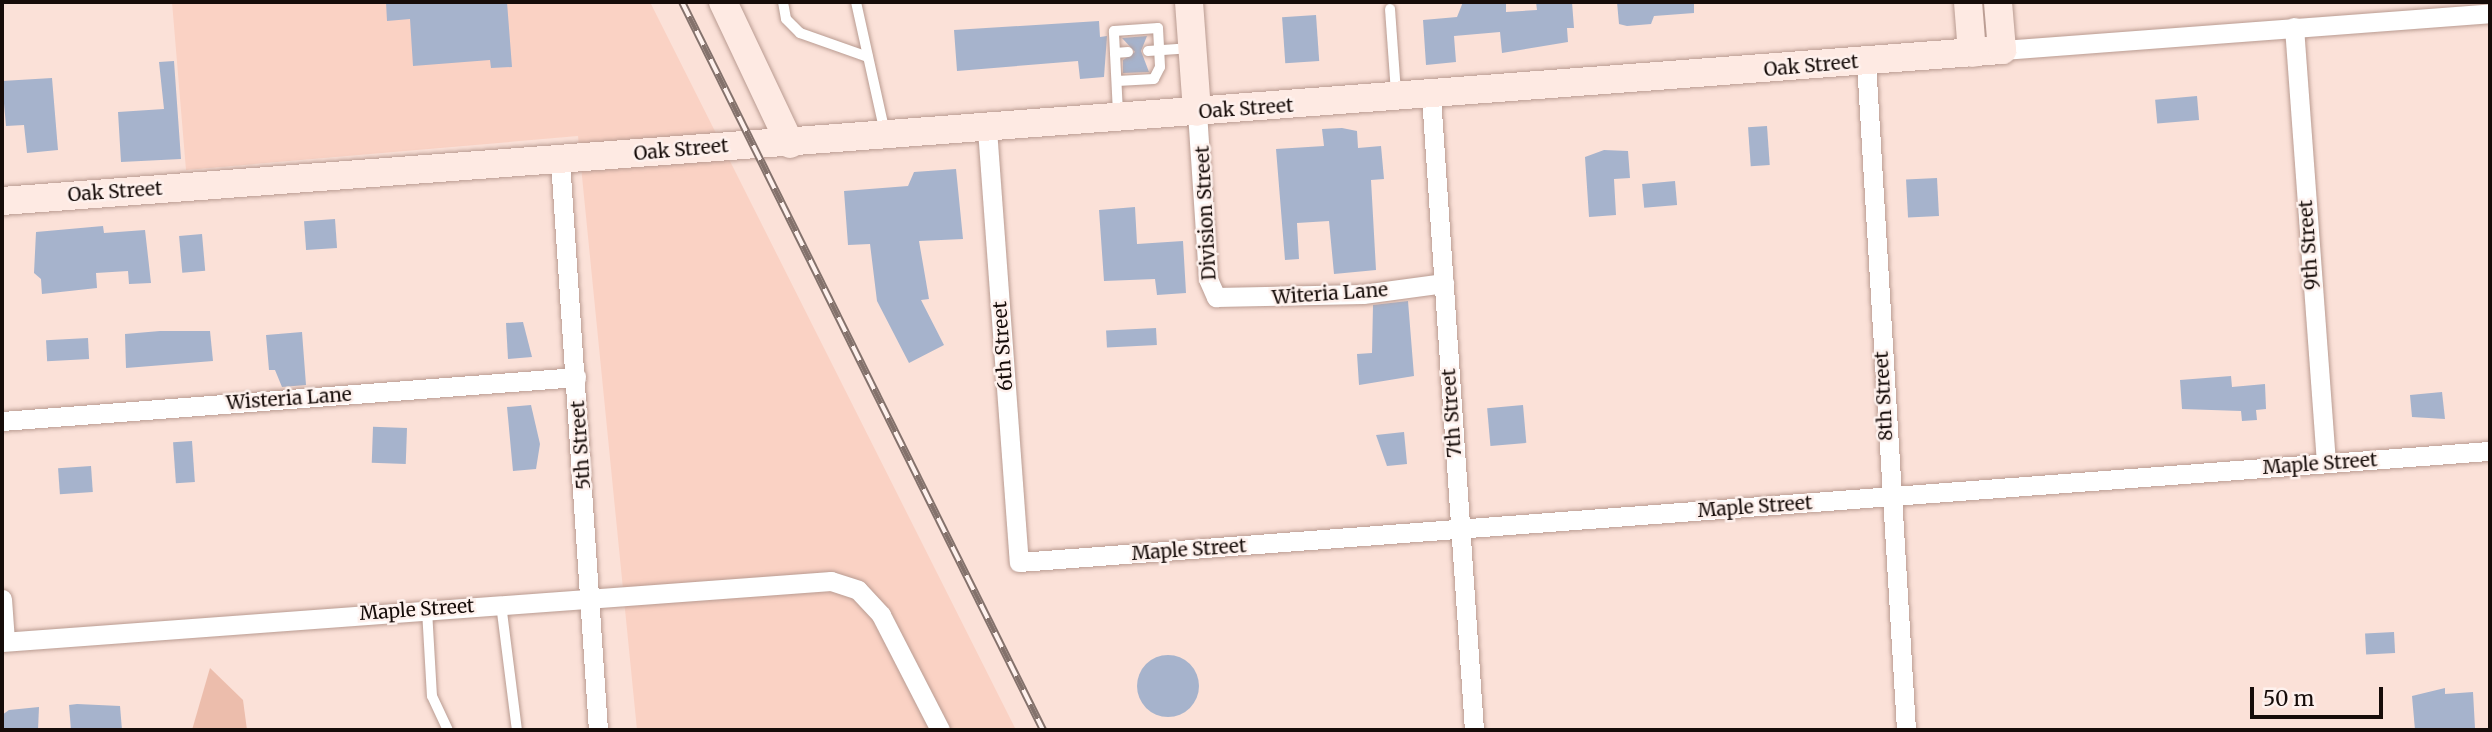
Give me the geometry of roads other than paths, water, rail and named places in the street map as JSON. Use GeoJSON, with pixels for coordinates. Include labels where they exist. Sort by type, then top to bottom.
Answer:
{"type":"FeatureCollection","features":[{"type":"Feature","properties":{"kind":"main road"},"geometry":{"type":"LineString","coordinates":[[723,2],[790,144]]}},
{"type":"Feature","properties":{"kind":"main road","name":"Division Street"},"geometry":{"type":"LineString","coordinates":[[1189,2],[1197,112]]}},
{"type":"Feature","properties":{"kind":"main road"},"geometry":{"type":"LineString","coordinates":[[1968,2],[1972,53]]}},
{"type":"Feature","properties":{"kind":"main road"},"geometry":{"type":"LineString","coordinates":[[1998,2],[2002,50]]}},
{"type":"Feature","properties":{"kind":"main road","name":"Oak Street"},"geometry":{"type":"LineString","coordinates":[[2,201],[1431,96],[2002,50]]}},
{"type":"Feature","properties":{"kind":"street","name":"Oak Street"},"geometry":{"type":"LineString","coordinates":[[2002,50],[2490,13]]}},
{"type":"Feature","properties":{"kind":"street","name":"9th Street"},"geometry":{"type":"LineString","coordinates":[[2294,27],[2326,463]]}},
{"type":"Feature","properties":{"kind":"street","name":"8th Street"},"geometry":{"type":"LineString","coordinates":[[1866,62],[1906,730]]}},
{"type":"Feature","properties":{"kind":"street","name":"7th Street"},"geometry":{"type":"LineString","coordinates":[[1431,96],[1474,730]]}},
{"type":"Feature","properties":{"kind":"street","name":"Division Street"},"geometry":{"type":"LineString","coordinates":[[1197,112],[1209,279],[1216,297]]}},
{"type":"Feature","properties":{"kind":"street","name":"6th Street"},"geometry":{"type":"LineString","coordinates":[[986,129],[1020,562]]}},
{"type":"Feature","properties":{"kind":"street","name":"5th Street"},"geometry":{"type":"LineString","coordinates":[[560,160],[598,730]]}},
{"type":"Feature","properties":{"kind":"street","name":"Witeria Lane"},"geometry":{"type":"LineString","coordinates":[[1216,297],[1363,294],[1444,283]]}},
{"type":"Feature","properties":{"kind":"street","name":"Wisteria Lane"},"geometry":{"type":"LineString","coordinates":[[2,421],[576,377]]}},
{"type":"Feature","properties":{"kind":"street","name":"Maple Street"},"geometry":{"type":"LineString","coordinates":[[1020,562],[2490,451]]}},
{"type":"Feature","properties":{"kind":"street","name":"Maple Street"},"geometry":{"type":"LineString","coordinates":[[3,641],[831,581],[858,590],[881,615],[940,730]]}},
{"type":"Feature","properties":{"kind":"street"},"geometry":{"type":"LineString","coordinates":[[2,599],[3,641]]}},
{"type":"Feature","properties":{"kind":"lane"},"geometry":{"type":"LineString","coordinates":[[783,2],[786,19],[800,33],[868,57]]}},
{"type":"Feature","properties":{"kind":"lane"},"geometry":{"type":"LineString","coordinates":[[856,2],[885,137]]}},
{"type":"Feature","properties":{"kind":"lane"},"geometry":{"type":"LineString","coordinates":[[1390,9],[1397,98]]}},
{"type":"Feature","properties":{"kind":"lane"},"geometry":{"type":"LineString","coordinates":[[1117,81],[1154,79],[1154,51],[1158,28],[1114,31],[1119,118]]}},
{"type":"Feature","properties":{"kind":"lane"},"geometry":{"type":"LineString","coordinates":[[1154,51],[1192,48]]}},
{"type":"Feature","properties":{"kind":"lane"},"geometry":{"type":"LineString","coordinates":[[1115,53],[1128,52]]}},
{"type":"Feature","properties":{"kind":"lane"},"geometry":{"type":"LineString","coordinates":[[500,604],[517,730]]}},
{"type":"Feature","properties":{"kind":"lane"},"geometry":{"type":"LineString","coordinates":[[427,610],[432,696],[448,730]]}},
{"type":"Feature","properties":{"kind":"railway"},"geometry":{"type":"LineString","coordinates":[[682,2],[1043,730]]}}]}
